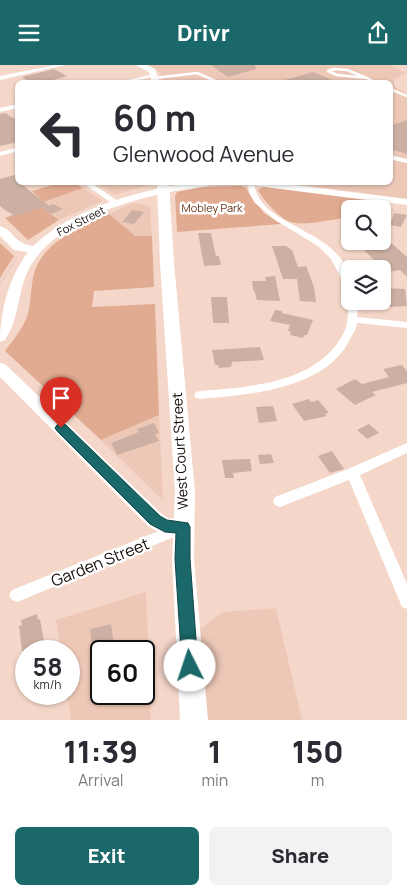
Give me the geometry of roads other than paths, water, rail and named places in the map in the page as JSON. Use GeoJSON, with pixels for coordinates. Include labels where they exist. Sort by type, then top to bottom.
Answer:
{"type":"FeatureCollection","features":[{"type":"Feature","properties":{"kind":"main road"},"geometry":{"type":"LineString","coordinates":[[140,65],[150,70],[157,80]]}},
{"type":"Feature","properties":{"kind":"main road","name":"West Court Street"},"geometry":{"type":"LineString","coordinates":[[163,186],[167,263],[185,492],[183,559],[194,720]]}},
{"type":"Feature","properties":{"kind":"street"},"geometry":{"type":"LineString","coordinates":[[0,78],[63,65]]}},
{"type":"Feature","properties":{"kind":"street"},"geometry":{"type":"LineString","coordinates":[[0,110],[15,107]]}},
{"type":"Feature","properties":{"kind":"street"},"geometry":{"type":"LineString","coordinates":[[0,154],[15,150]]}},
{"type":"Feature","properties":{"kind":"street"},"geometry":{"type":"LineString","coordinates":[[90,185],[117,203]]}},
{"type":"Feature","properties":{"kind":"street"},"geometry":{"type":"LineString","coordinates":[[163,186],[178,185]]}},
{"type":"Feature","properties":{"kind":"street"},"geometry":{"type":"LineString","coordinates":[[251,185],[251,189],[267,211],[325,248],[341,267]]}},
{"type":"Feature","properties":{"kind":"street"},"geometry":{"type":"LineString","coordinates":[[273,185],[407,202]]}},
{"type":"Feature","properties":{"kind":"street","name":"Fox Street"},"geometry":{"type":"LineString","coordinates":[[0,337],[12,314],[20,273],[35,250],[64,228],[117,203],[163,186]]}},
{"type":"Feature","properties":{"kind":"street"},"geometry":{"type":"LineString","coordinates":[[0,229],[18,247],[35,250]]}},
{"type":"Feature","properties":{"kind":"street"},"geometry":{"type":"LineString","coordinates":[[200,395],[270,385],[313,371],[326,364],[345,341],[353,320],[354,310]]}},
{"type":"Feature","properties":{"kind":"street"},"geometry":{"type":"LineString","coordinates":[[353,320],[407,325]]}},
{"type":"Feature","properties":{"kind":"street"},"geometry":{"type":"LineString","coordinates":[[0,368],[155,520],[165,526],[183,527]]}},
{"type":"Feature","properties":{"kind":"street"},"geometry":{"type":"LineString","coordinates":[[280,501],[352,473],[407,448]]}},
{"type":"Feature","properties":{"kind":"street"},"geometry":{"type":"LineString","coordinates":[[352,473],[404,585],[407,602]]}},
{"type":"Feature","properties":{"kind":"street","name":"Garden Street"},"geometry":{"type":"LineString","coordinates":[[17,595],[183,527]]}},
{"type":"Feature","properties":{"kind":"lane"},"geometry":{"type":"LineString","coordinates":[[368,78],[335,75],[328,71],[335,68],[347,69],[368,78],[372,80]]}},
{"type":"Feature","properties":{"kind":"lane"},"geometry":{"type":"LineString","coordinates":[[157,80],[197,73],[213,80]]}},
{"type":"Feature","properties":{"kind":"lane"},"geometry":{"type":"LineString","coordinates":[[393,90],[407,96]]}},
{"type":"Feature","properties":{"kind":"lane"},"geometry":{"type":"LineString","coordinates":[[393,158],[407,161]]}},
{"type":"Feature","properties":{"kind":"park label","name":"Mobley Park"},"geometry":{"type":"Point","coordinates":[212,208]}}]}
